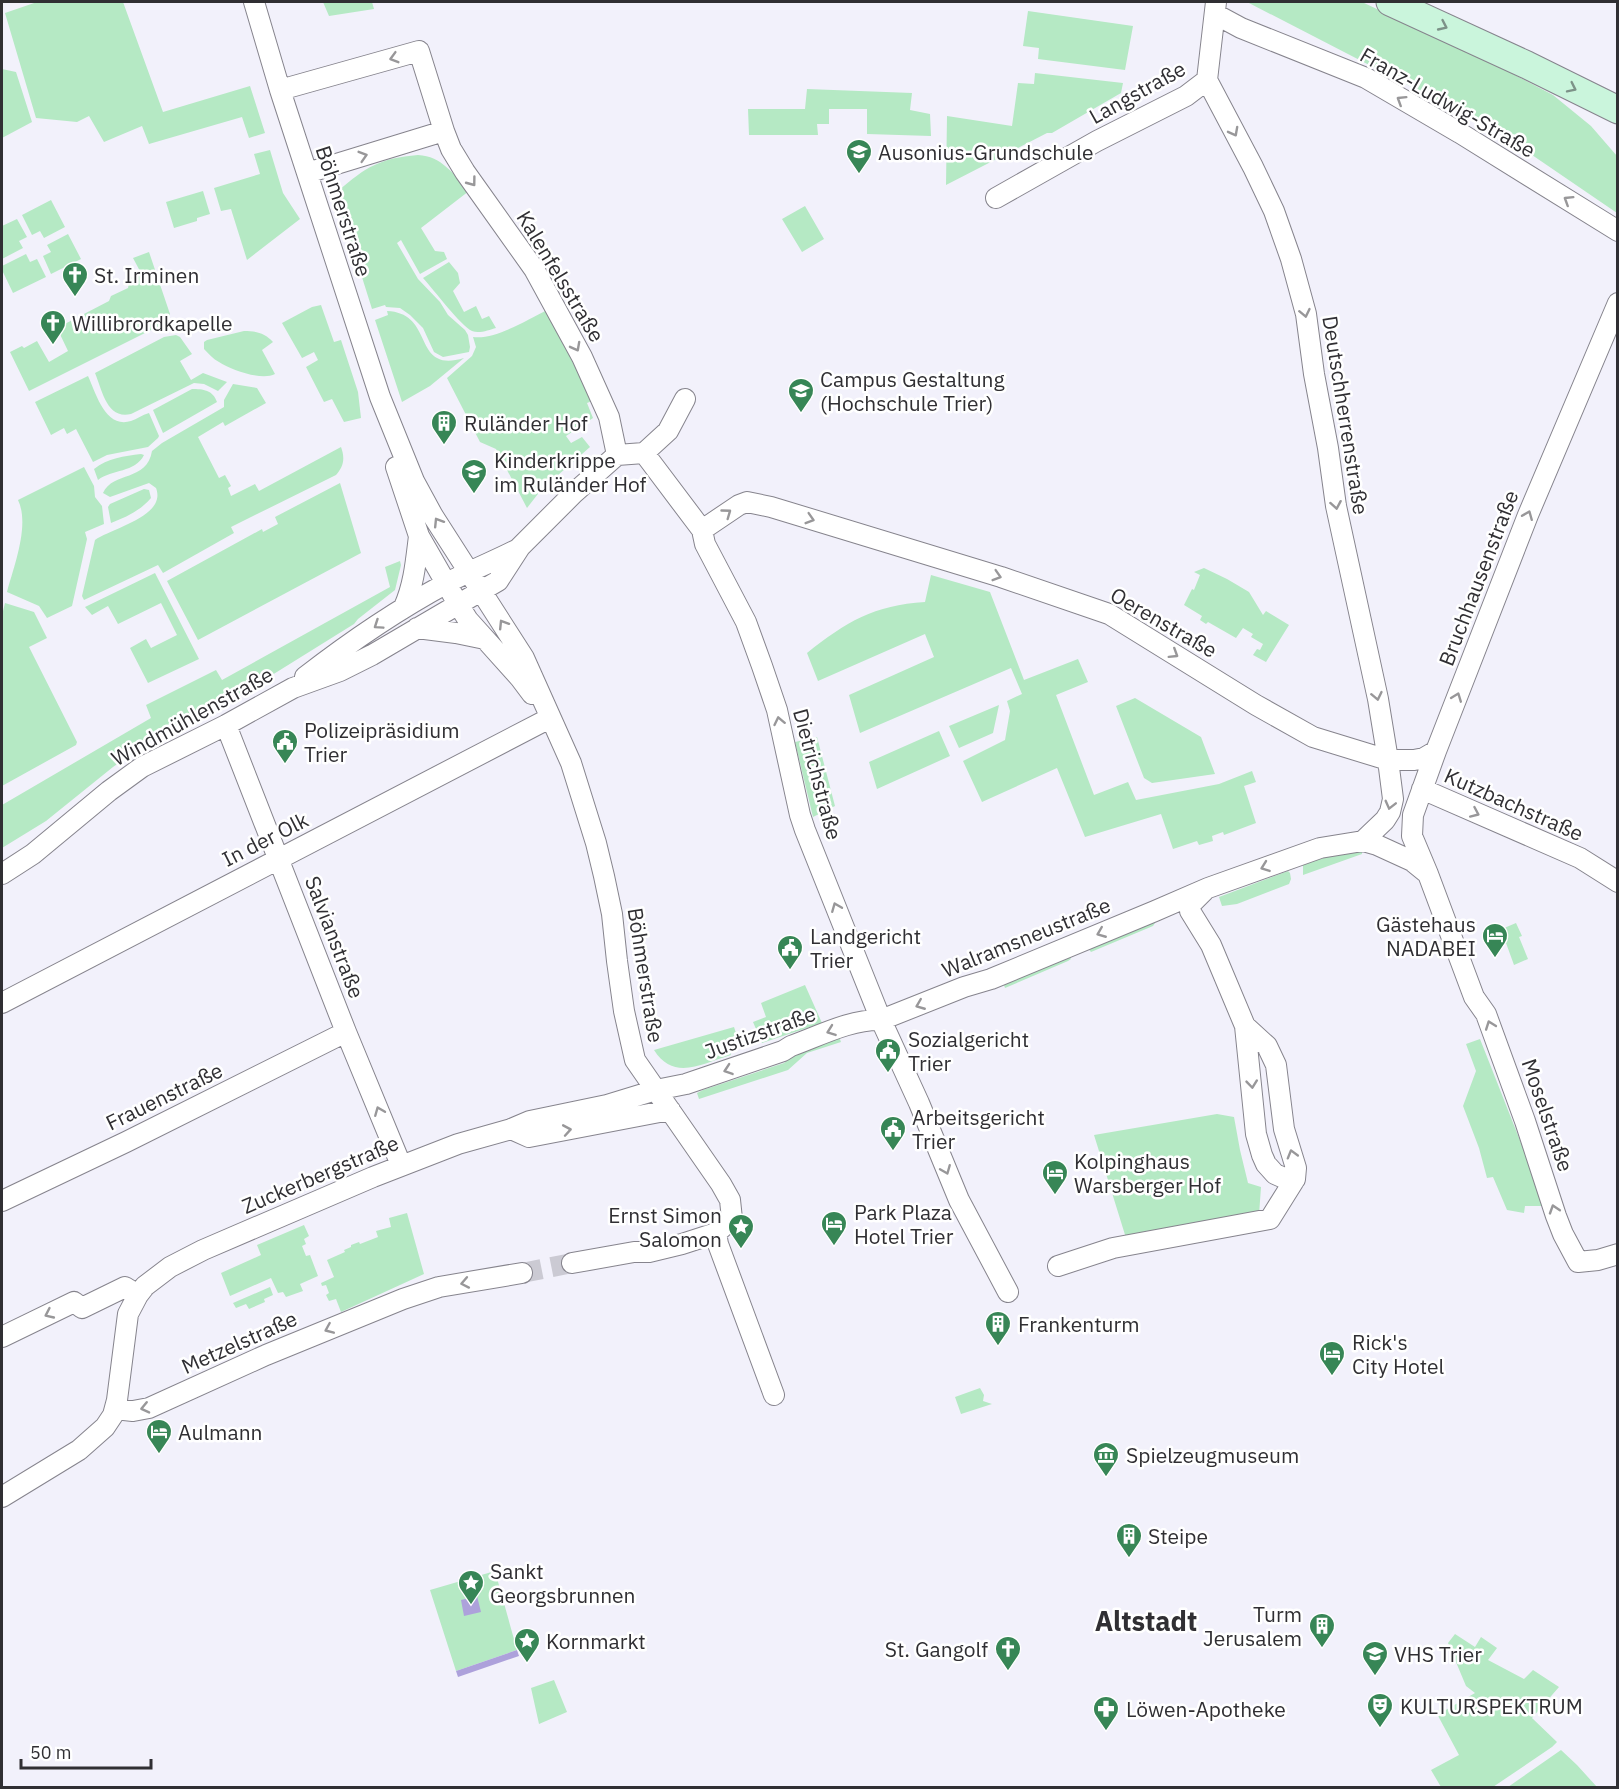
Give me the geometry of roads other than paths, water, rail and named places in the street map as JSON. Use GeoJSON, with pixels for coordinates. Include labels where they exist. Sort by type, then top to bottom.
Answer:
{"type":"FeatureCollection","features":[{"type":"Feature","properties":{"kind":"main road"},"geometry":{"type":"LineString","coordinates":[[1390,2],[1527,65],[1617,110]]}},
{"type":"Feature","properties":{"kind":"street","name":"Böhmerstraße"},"geometry":{"type":"LineString","coordinates":[[244,2],[264,39]]}},
{"type":"Feature","properties":{"kind":"street","name":"Böhmerstraße"},"geometry":{"type":"LineString","coordinates":[[254,2],[280,90],[380,397],[414,481],[433,516],[524,657],[571,763],[598,854],[612,914],[623,1005],[635,1060],[726,1191],[732,1210],[732,1219],[716,1233]]}},
{"type":"Feature","properties":{"kind":"street"},"geometry":{"type":"LineString","coordinates":[[1207,80],[1216,8]]}},
{"type":"Feature","properties":{"kind":"street","name":"Franz-Ludwig-Straße"},"geometry":{"type":"LineString","coordinates":[[1216,8],[1241,28],[1366,78],[1617,231]]}},
{"type":"Feature","properties":{"kind":"street","name":"Kalenfelsstraße"},"geometry":{"type":"LineString","coordinates":[[280,90],[419,51],[451,149],[534,269],[582,357],[609,417],[617,455]]}},
{"type":"Feature","properties":{"kind":"street","name":"Langstraße"},"geometry":{"type":"LineString","coordinates":[[996,198],[1097,141],[1186,96],[1207,80]]}},
{"type":"Feature","properties":{"kind":"street","name":"Deutschherrenstraße"},"geometry":{"type":"LineString","coordinates":[[1207,80],[1274,211],[1304,306],[1336,506],[1378,699],[1393,799],[1390,812],[1385,820],[1363,841]]}},
{"type":"Feature","properties":{"kind":"street"},"geometry":{"type":"LineString","coordinates":[[307,173],[444,131]]}},
{"type":"Feature","properties":{"kind":"street","name":"Bruchhausenstraße"},"geometry":{"type":"LineString","coordinates":[[1428,874],[1412,836],[1413,815],[1528,515],[1617,303]]}},
{"type":"Feature","properties":{"kind":"street","name":"Böhmerstraße"},"geometry":{"type":"LineString","coordinates":[[380,397],[386,438],[419,536],[468,620],[520,678],[550,718]]}},
{"type":"Feature","properties":{"kind":"street"},"geometry":{"type":"LineString","coordinates":[[520,547],[574,493],[617,455],[644,453],[668,430],[685,399]]}},
{"type":"Feature","properties":{"kind":"street","name":"Dietrichstraße"},"geometry":{"type":"LineString","coordinates":[[644,453],[702,530],[705,544],[746,622],[777,710],[800,815],[881,1020],[919,1103],[959,1200],[1008,1292]]}},
{"type":"Feature","properties":{"kind":"street","name":"Oerenstraße"},"geometry":{"type":"LineString","coordinates":[[702,530],[739,505],[754,502],[989,574],[1109,614],[1312,737],[1388,760],[1424,758],[1436,751]]}},
{"type":"Feature","properties":{"kind":"street"},"geometry":{"type":"LineString","coordinates":[[404,607],[410,595],[419,536]]}},
{"type":"Feature","properties":{"kind":"street","name":"Windmühlenstraße"},"geometry":{"type":"LineString","coordinates":[[293,688],[332,656],[404,607],[446,583],[494,562],[520,547]]}},
{"type":"Feature","properties":{"kind":"street","name":"Windmühlenstraße"},"geometry":{"type":"LineString","coordinates":[[2,874],[49,842],[127,777],[293,688],[340,671],[372,655],[498,581],[520,547]]}},
{"type":"Feature","properties":{"kind":"street"},"geometry":{"type":"LineString","coordinates":[[417,628],[486,639]]}},
{"type":"Feature","properties":{"kind":"street","name":"In der Olk"},"geometry":{"type":"LineString","coordinates":[[2,1003],[550,718]]}},
{"type":"Feature","properties":{"kind":"street","name":"Salvianstraße"},"geometry":{"type":"LineString","coordinates":[[226,725],[346,1032],[401,1165]]}},
{"type":"Feature","properties":{"kind":"street","name":"Kutzbachstraße"},"geometry":{"type":"LineString","coordinates":[[1422,789],[1580,858],[1617,882]]}},
{"type":"Feature","properties":{"kind":"street"},"geometry":{"type":"LineString","coordinates":[[1363,841],[1412,861],[1428,874]]}},
{"type":"Feature","properties":{"kind":"street","name":"Walramsneustraße"},"geometry":{"type":"LineString","coordinates":[[881,1020],[964,987],[991,979],[1208,888],[1320,848],[1363,841]]}},
{"type":"Feature","properties":{"kind":"street","name":"Moselstraße"},"geometry":{"type":"LineString","coordinates":[[1428,874],[1474,997],[1486,1014],[1560,1225],[1578,1262],[1598,1260],[1617,1254]]}},
{"type":"Feature","properties":{"kind":"street"},"geometry":{"type":"LineString","coordinates":[[1208,888],[1191,904],[1190,911],[1211,945],[1245,1026],[1256,1134],[1262,1155],[1275,1174],[1295,1179]]}},
{"type":"Feature","properties":{"kind":"street"},"geometry":{"type":"LineString","coordinates":[[1155,911],[1168,909],[1180,913],[1201,928]]}},
{"type":"Feature","properties":{"kind":"street","name":"Justizstraße"},"geometry":{"type":"LineString","coordinates":[[656,1090],[697,1081],[867,1019],[881,1020]]}},
{"type":"Feature","properties":{"kind":"street"},"geometry":{"type":"LineString","coordinates":[[1058,1266],[1113,1248],[1270,1219],[1295,1179],[1296,1168],[1284,1129],[1276,1065],[1267,1046],[1245,1026]]}},
{"type":"Feature","properties":{"kind":"street","name":"Frauenstraße"},"geometry":{"type":"LineString","coordinates":[[2,1201],[346,1032]]}},
{"type":"Feature","properties":{"kind":"street","name":"Zuckerbergstraße"},"geometry":{"type":"LineString","coordinates":[[138,1295],[145,1286],[170,1267],[401,1165],[458,1144],[511,1129],[530,1120],[607,1105],[656,1090]]}},
{"type":"Feature","properties":{"kind":"street","name":"Zuckerbergstraße"},"geometry":{"type":"LineString","coordinates":[[511,1129],[529,1137],[670,1110]]}},
{"type":"Feature","properties":{"kind":"street"},"geometry":{"type":"LineString","coordinates":[[572,1263],[634,1252],[649,1252],[716,1233],[718,1244],[774,1395]]}},
{"type":"Feature","properties":{"kind":"street","name":"Metzelstraße"},"geometry":{"type":"LineString","coordinates":[[115,1409],[133,1411],[149,1408],[266,1355],[421,1292],[522,1273]]}},
{"type":"Feature","properties":{"kind":"street"},"geometry":{"type":"LineString","coordinates":[[2,1337],[74,1302],[82,1308],[125,1287],[138,1295],[128,1314],[115,1409],[105,1427],[90,1442],[2,1497]]}},
{"type":"Feature","properties":{"kind":"tunnel"},"geometry":{"type":"LineString","coordinates":[[522,1273],[572,1263]]}},
{"type":"Feature","properties":{"kind":"place","name":"Ausonius-Grundschule"},"geometry":{"type":"Point","coordinates":[859,175]}},
{"type":"Feature","properties":{"kind":"place","name":"St. Irminen"},"geometry":{"type":"Point","coordinates":[75,298]}},
{"type":"Feature","properties":{"kind":"place","name":"Willibrordkapelle"},"geometry":{"type":"Point","coordinates":[53,346]}},
{"type":"Feature","properties":{"kind":"place","name":"Campus Gestaltung (Hochschule Trier)"},"geometry":{"type":"Point","coordinates":[801,414]}},
{"type":"Feature","properties":{"kind":"place","name":"Ruländer Hof"},"geometry":{"type":"Point","coordinates":[444,446]}},
{"type":"Feature","properties":{"kind":"place","name":"Kinderkrippe im Ruländer Hof"},"geometry":{"type":"Point","coordinates":[474,495]}},
{"type":"Feature","properties":{"kind":"place","name":"Polizeipräsidium Trier"},"geometry":{"type":"Point","coordinates":[285,765]}},
{"type":"Feature","properties":{"kind":"place","name":"Gästehaus NADABEI"},"geometry":{"type":"Point","coordinates":[1495,959]}},
{"type":"Feature","properties":{"kind":"place","name":"Landgericht Trier"},"geometry":{"type":"Point","coordinates":[790,971]}},
{"type":"Feature","properties":{"kind":"place","name":"Sozialgericht Trier"},"geometry":{"type":"Point","coordinates":[888,1074]}},
{"type":"Feature","properties":{"kind":"place","name":"Arbeitsgericht Trier"},"geometry":{"type":"Point","coordinates":[893,1152]}},
{"type":"Feature","properties":{"kind":"place","name":"Kolpinghaus Warsberger Hof"},"geometry":{"type":"Point","coordinates":[1055,1196]}},
{"type":"Feature","properties":{"kind":"place","name":"Park Plaza Hotel Trier"},"geometry":{"type":"Point","coordinates":[834,1247]}},
{"type":"Feature","properties":{"kind":"place","name":"Ernst Simon Salomon"},"geometry":{"type":"Point","coordinates":[741,1250]}},
{"type":"Feature","properties":{"kind":"place","name":"Frankenturm"},"geometry":{"type":"Point","coordinates":[998,1347]}},
{"type":"Feature","properties":{"kind":"place","name":"Rick's City Hotel"},"geometry":{"type":"Point","coordinates":[1332,1377]}},
{"type":"Feature","properties":{"kind":"place","name":"Aulmann"},"geometry":{"type":"Point","coordinates":[159,1455]}},
{"type":"Feature","properties":{"kind":"place","name":"Spielzeugmuseum"},"geometry":{"type":"Point","coordinates":[1106,1478]}},
{"type":"Feature","properties":{"kind":"place","name":"Steipe"},"geometry":{"type":"Point","coordinates":[1129,1559]}},
{"type":"Feature","properties":{"kind":"place","name":"Sankt Georgsbrunnen"},"geometry":{"type":"Point","coordinates":[471,1606]}},
{"type":"Feature","properties":{"kind":"place","name":"Turm Jerusalem"},"geometry":{"type":"Point","coordinates":[1322,1649]}},
{"type":"Feature","properties":{"kind":"place","name":"Kornmarkt"},"geometry":{"type":"Point","coordinates":[527,1664]}},
{"type":"Feature","properties":{"kind":"place","name":"St. Gangolf"},"geometry":{"type":"Point","coordinates":[1008,1672]}},
{"type":"Feature","properties":{"kind":"place","name":"VHS Trier"},"geometry":{"type":"Point","coordinates":[1375,1677]}},
{"type":"Feature","properties":{"kind":"place","name":"KULTURSPEKTRUM"},"geometry":{"type":"Point","coordinates":[1380,1729]}},
{"type":"Feature","properties":{"kind":"place","name":"Löwen-Apotheke"},"geometry":{"type":"Point","coordinates":[1106,1732]}},
{"type":"Feature","properties":{"kind":"district","name":"Altstadt"},"geometry":{"type":"Point","coordinates":[1146,1620]}}]}
